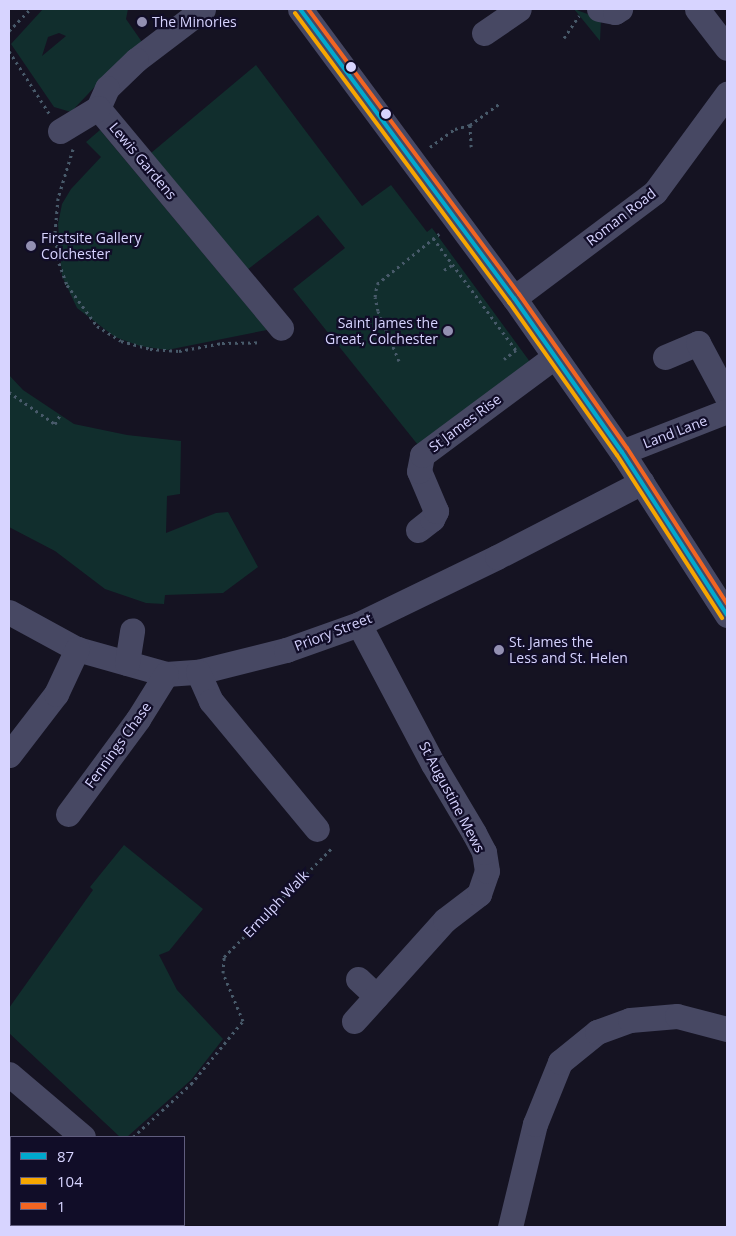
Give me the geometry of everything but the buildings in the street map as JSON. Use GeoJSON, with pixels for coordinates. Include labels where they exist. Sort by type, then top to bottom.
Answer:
{"type":"FeatureCollection","features":[{"type":"Feature","properties":{"kind":"street"},"geometry":{"type":"LineString","coordinates":[[60,131],[98,108],[107,88],[136,60],[203,9]]}},
{"type":"Feature","properties":{"kind":"street"},"geometry":{"type":"LineString","coordinates":[[300,9],[408,152],[514,298],[622,452],[727,615]]}},
{"type":"Feature","properties":{"kind":"street"},"geometry":{"type":"LineString","coordinates":[[484,34],[519,9]]}},
{"type":"Feature","properties":{"kind":"street"},"geometry":{"type":"LineString","coordinates":[[590,11],[615,12],[620,9]]}},
{"type":"Feature","properties":{"kind":"street"},"geometry":{"type":"LineString","coordinates":[[696,9],[727,48]]}},
{"type":"Feature","properties":{"kind":"street","name":"Roman Road"},"geometry":{"type":"LineString","coordinates":[[514,298],[655,192],[727,94]]}},
{"type":"Feature","properties":{"kind":"street","name":"Lewis Gardens"},"geometry":{"type":"LineString","coordinates":[[98,108],[281,328]]}},
{"type":"Feature","properties":{"kind":"street"},"geometry":{"type":"LineString","coordinates":[[664,357],[698,343],[727,398]]}},
{"type":"Feature","properties":{"kind":"street","name":"St James Rise"},"geometry":{"type":"LineString","coordinates":[[418,530],[432,519],[436,511],[419,472],[422,455],[554,357]]}},
{"type":"Feature","properties":{"kind":"street","name":"Land Lane"},"geometry":{"type":"LineString","coordinates":[[622,452],[727,411]]}},
{"type":"Feature","properties":{"kind":"street","name":"Priory Street"},"geometry":{"type":"LineString","coordinates":[[9,612],[77,649],[166,674],[198,672],[286,650],[359,624],[497,557],[642,482]]}},
{"type":"Feature","properties":{"kind":"street","name":"St Augustine Mews"},"geometry":{"type":"LineString","coordinates":[[354,1021],[445,920],[479,894],[487,871],[484,852],[433,764],[359,624]]}},
{"type":"Feature","properties":{"kind":"street"},"geometry":{"type":"LineString","coordinates":[[127,663],[132,630]]}},
{"type":"Feature","properties":{"kind":"street"},"geometry":{"type":"LineString","coordinates":[[9,755],[56,694],[77,649]]}},
{"type":"Feature","properties":{"kind":"street"},"geometry":{"type":"LineString","coordinates":[[198,672],[211,701],[317,829]]}},
{"type":"Feature","properties":{"kind":"street","name":"Fennings Chase"},"geometry":{"type":"LineString","coordinates":[[68,814],[138,719],[166,674]]}},
{"type":"Feature","properties":{"kind":"street"},"geometry":{"type":"LineString","coordinates":[[358,979],[376,996]]}},
{"type":"Feature","properties":{"kind":"street"},"geometry":{"type":"LineString","coordinates":[[510,1227],[535,1124],[560,1062],[597,1032],[630,1020],[677,1016],[720,1024],[727,1029]]}},
{"type":"Feature","properties":{"kind":"street"},"geometry":{"type":"LineString","coordinates":[[9,1074],[82,1136]]}},
{"type":"Feature","properties":{"kind":"path"},"geometry":{"type":"LineString","coordinates":[[9,32],[30,9]]}},
{"type":"Feature","properties":{"kind":"path"},"geometry":{"type":"LineString","coordinates":[[564,38],[590,11]]}},
{"type":"Feature","properties":{"kind":"path"},"geometry":{"type":"LineString","coordinates":[[9,50],[74,150],[58,198],[54,232],[59,263],[73,296],[97,326],[121,341],[150,349],[179,351],[222,343],[261,342]]}},
{"type":"Feature","properties":{"kind":"path"},"geometry":{"type":"LineString","coordinates":[[408,152],[455,129],[470,125],[500,103]]}},
{"type":"Feature","properties":{"kind":"path"},"geometry":{"type":"LineString","coordinates":[[470,125],[471,147]]}},
{"type":"Feature","properties":{"kind":"path"},"geometry":{"type":"LineString","coordinates":[[399,361],[378,311],[375,297],[377,284],[456,219]]}},
{"type":"Feature","properties":{"kind":"path"},"geometry":{"type":"LineString","coordinates":[[433,238],[516,350],[504,359]]}},
{"type":"Feature","properties":{"kind":"path"},"geometry":{"type":"LineString","coordinates":[[444,270],[452,265]]}},
{"type":"Feature","properties":{"kind":"path"},"geometry":{"type":"LineString","coordinates":[[9,392],[54,424],[60,415]]}},
{"type":"Feature","properties":{"kind":"path","name":"Ernulph Walk"},"geometry":{"type":"LineString","coordinates":[[134,1136],[191,1084],[243,1020],[223,973],[224,957],[332,847],[317,829]]}},
{"type":"Feature","properties":{"kind":"green space"},"geometry":{"type":"Polygon","coordinates":[[[43,9],[128,9],[126,19],[142,42],[122,58],[71,112],[54,107],[11,44],[43,9]],[[59,33],[48,37],[42,56],[66,36],[59,33]]]}},
{"type":"Feature","properties":{"kind":"green space"},"geometry":{"type":"Polygon","coordinates":[[[574,9],[601,19],[600,41],[574,9]]]}},
{"type":"Feature","properties":{"kind":"green space"},"geometry":{"type":"Polygon","coordinates":[[[256,65],[362,206],[391,185],[427,232],[432,228],[533,366],[422,450],[293,289],[345,248],[318,215],[247,270],[151,153],[256,65]]]}},
{"type":"Feature","properties":{"kind":"green space"},"geometry":{"type":"Polygon","coordinates":[[[100,130],[267,330],[167,350],[140,346],[115,337],[77,308],[62,276],[58,224],[62,204],[71,189],[101,157],[86,142],[100,130]]]}},
{"type":"Feature","properties":{"kind":"green space"},"geometry":{"type":"Polygon","coordinates":[[[9,375],[23,390],[74,424],[127,435],[181,441],[180,494],[167,496],[166,533],[216,513],[228,512],[258,567],[223,593],[165,595],[164,604],[146,603],[105,589],[55,551],[9,527],[9,375]]]}},
{"type":"Feature","properties":{"kind":"green space"},"geometry":{"type":"Polygon","coordinates":[[[124,845],[203,909],[169,951],[159,955],[177,990],[223,1039],[191,1080],[128,1136],[119,1136],[9,1033],[9,1008],[93,890],[90,887],[124,845]]]}},
{"type":"Feature","properties":{"kind":"transit line","name":"87"},"geometry":{"type":"LineString","coordinates":[[300,9],[514,298],[622,452],[727,615]]}},
{"type":"Feature","properties":{"kind":"transit line","name":"1"},"geometry":{"type":"LineString","coordinates":[[308,9],[519,294],[627,448],[727,604]]}},
{"type":"Feature","properties":{"kind":"transit line","name":"104"},"geometry":{"type":"LineString","coordinates":[[295,13],[509,302],[617,455],[722,618]]}},
{"type":"Feature","properties":{"kind":"place","name":"The Minories"},"geometry":{"type":"Point","coordinates":[142,22]}},
{"type":"Feature","properties":{"kind":"place","name":"Firstsite Gallery Colchester"},"geometry":{"type":"Point","coordinates":[31,246]}},
{"type":"Feature","properties":{"kind":"place","name":"Saint James the Great, Colchester"},"geometry":{"type":"Point","coordinates":[448,331]}},
{"type":"Feature","properties":{"kind":"place","name":"St. James the Less and St. Helen"},"geometry":{"type":"Point","coordinates":[499,650]}}]}
